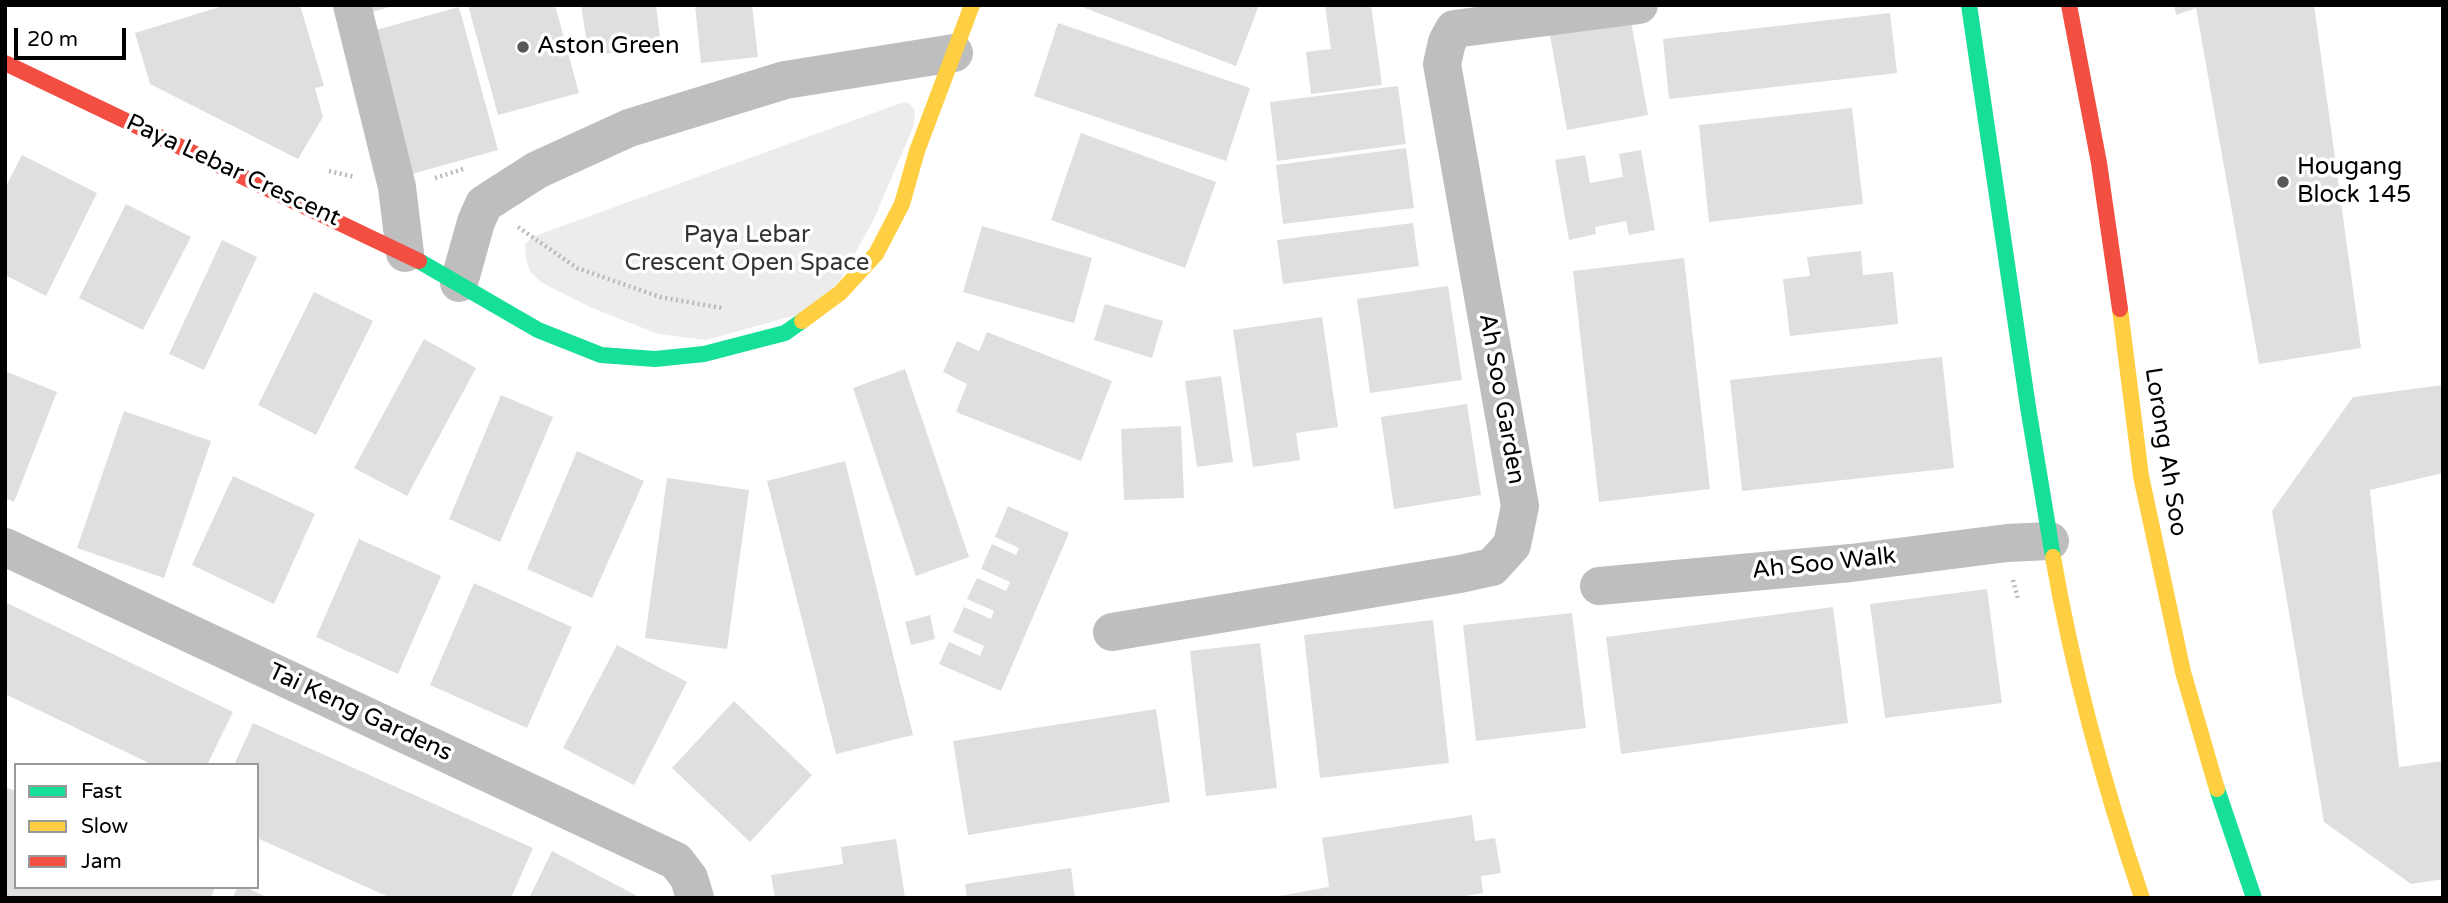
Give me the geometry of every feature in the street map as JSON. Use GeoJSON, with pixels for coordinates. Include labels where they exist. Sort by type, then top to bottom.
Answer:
{"type":"FeatureCollection","features":[{"type":"Feature","properties":{"kind":"main road","name":"Paya Lebar Crescent"},"geometry":{"type":"LineString","coordinates":[[5,63],[405,253],[538,330],[601,355],[655,359],[692,355],[785,333],[840,293],[876,254],[902,204],[917,151],[972,5]]}},
{"type":"Feature","properties":{"kind":"main road"},"geometry":{"type":"LineString","coordinates":[[1969,5],[2050,541],[2080,691],[2123,848],[2141,898]]}},
{"type":"Feature","properties":{"kind":"main road","name":"Lorong Ah Soo"},"geometry":{"type":"LineString","coordinates":[[2069,5],[2099,163],[2126,348],[2141,476],[2183,672],[2227,823],[2254,898]]}},
{"type":"Feature","properties":{"kind":"street"},"geometry":{"type":"LineString","coordinates":[[352,5],[397,187],[405,253]]}},
{"type":"Feature","properties":{"kind":"street","name":"Ah Soo Garden"},"geometry":{"type":"LineString","coordinates":[[1112,632],[1460,574],[1492,567],[1512,545],[1520,506],[1442,64],[1454,29],[1639,5]]}},
{"type":"Feature","properties":{"kind":"street"},"geometry":{"type":"LineString","coordinates":[[459,283],[476,222],[484,204],[537,170],[629,128],[785,80],[954,53]]}},
{"type":"Feature","properties":{"kind":"street","name":"Ah Soo Walk"},"geometry":{"type":"LineString","coordinates":[[1599,586],[1851,563],[2007,543],[2050,541]]}},
{"type":"Feature","properties":{"kind":"street","name":"Tai Keng Gardens"},"geometry":{"type":"LineString","coordinates":[[5,547],[676,861],[689,878],[695,898]]}},
{"type":"Feature","properties":{"kind":"path"},"geometry":{"type":"LineString","coordinates":[[319,169],[397,187]]}},
{"type":"Feature","properties":{"kind":"path"},"geometry":{"type":"LineString","coordinates":[[465,169],[430,180],[484,204],[577,268],[660,297],[727,309]]}},
{"type":"Feature","properties":{"kind":"green space","name":"Paya Lebar Crescent Open Space"},"geometry":{"type":"Polygon","coordinates":[[[904,102],[910,104],[915,111],[914,125],[873,221],[841,279],[814,310],[706,340],[658,334],[590,307],[542,283],[530,271],[525,244],[532,237],[904,102]]]}},
{"type":"Feature","properties":{"kind":"building"},"geometry":{"type":"Polygon","coordinates":[[[226,5],[300,5],[324,86],[315,88],[323,117],[298,159],[150,84],[135,33],[226,5]]]}},
{"type":"Feature","properties":{"kind":"building"},"geometry":{"type":"Polygon","coordinates":[[[358,5],[394,5],[394,6],[360,15],[358,5]]]}},
{"type":"Feature","properties":{"kind":"building"},"geometry":{"type":"Polygon","coordinates":[[[468,5],[555,5],[579,93],[498,115],[468,5]]]}},
{"type":"Feature","properties":{"kind":"building"},"geometry":{"type":"Polygon","coordinates":[[[581,5],[656,5],[661,46],[589,56],[581,5]]]}},
{"type":"Feature","properties":{"kind":"building"},"geometry":{"type":"Polygon","coordinates":[[[695,5],[752,5],[758,57],[701,63],[695,5]]]}},
{"type":"Feature","properties":{"kind":"building"},"geometry":{"type":"Polygon","coordinates":[[[1077,5],[1259,5],[1236,66],[1077,5]]]}},
{"type":"Feature","properties":{"kind":"building"},"geometry":{"type":"Polygon","coordinates":[[[1325,5],[1371,5],[1382,85],[1311,94],[1306,52],[1331,49],[1325,5]]]}},
{"type":"Feature","properties":{"kind":"building","name":"Hougang Block 145"},"geometry":{"type":"Polygon","coordinates":[[[2174,5],[2314,5],[2361,348],[2259,364],[2196,8],[2176,15],[2174,5]]]}},
{"type":"Feature","properties":{"kind":"building"},"geometry":{"type":"Polygon","coordinates":[[[459,7],[498,150],[412,174],[372,31],[459,7]]]}},
{"type":"Feature","properties":{"kind":"building"},"geometry":{"type":"Polygon","coordinates":[[[1890,13],[1897,73],[1669,99],[1663,39],[1890,13]]]}},
{"type":"Feature","properties":{"kind":"building"},"geometry":{"type":"Polygon","coordinates":[[[1630,16],[1648,115],[1567,130],[1549,30],[1630,16]]]}},
{"type":"Feature","properties":{"kind":"building"},"geometry":{"type":"Polygon","coordinates":[[[1058,23],[1250,88],[1226,161],[1034,96],[1058,23]]]}},
{"type":"Feature","properties":{"kind":"building"},"geometry":{"type":"Polygon","coordinates":[[[1398,86],[1406,144],[1277,161],[1270,102],[1398,86]]]}},
{"type":"Feature","properties":{"kind":"building"},"geometry":{"type":"Polygon","coordinates":[[[1852,108],[1863,204],[1709,222],[1699,125],[1852,108]]]}},
{"type":"Feature","properties":{"kind":"building"},"geometry":{"type":"Polygon","coordinates":[[[1081,133],[1216,182],[1185,268],[1051,220],[1081,133]]]}},
{"type":"Feature","properties":{"kind":"building"},"geometry":{"type":"Polygon","coordinates":[[[1406,148],[1414,208],[1283,224],[1276,165],[1406,148]]]}},
{"type":"Feature","properties":{"kind":"building"},"geometry":{"type":"Polygon","coordinates":[[[1641,150],[1655,230],[1629,235],[1626,221],[1595,227],[1596,234],[1569,240],[1555,160],[1585,155],[1590,183],[1623,177],[1619,154],[1641,150]]]}},
{"type":"Feature","properties":{"kind":"building"},"geometry":{"type":"Polygon","coordinates":[[[22,155],[97,193],[46,296],[5,275],[5,188],[22,155]]]}},
{"type":"Feature","properties":{"kind":"building"},"geometry":{"type":"Polygon","coordinates":[[[126,204],[191,237],[143,330],[79,298],[126,204]]]}},
{"type":"Feature","properties":{"kind":"building"},"geometry":{"type":"Polygon","coordinates":[[[1413,223],[1419,266],[1283,284],[1277,240],[1413,223]]]}},
{"type":"Feature","properties":{"kind":"building"},"geometry":{"type":"Polygon","coordinates":[[[982,226],[1092,258],[1074,323],[963,292],[982,226]]]}},
{"type":"Feature","properties":{"kind":"building"},"geometry":{"type":"Polygon","coordinates":[[[222,240],[257,257],[204,370],[169,354],[222,240]]]}},
{"type":"Feature","properties":{"kind":"building"},"geometry":{"type":"Polygon","coordinates":[[[1861,251],[1863,275],[1893,272],[1898,324],[1790,336],[1783,279],[1810,276],[1807,257],[1861,251]]]}},
{"type":"Feature","properties":{"kind":"building"},"geometry":{"type":"Polygon","coordinates":[[[1684,258],[1710,489],[1599,502],[1573,271],[1684,258]]]}},
{"type":"Feature","properties":{"kind":"building"},"geometry":{"type":"Polygon","coordinates":[[[1448,286],[1462,380],[1370,393],[1357,299],[1448,286]]]}},
{"type":"Feature","properties":{"kind":"building"},"geometry":{"type":"Polygon","coordinates":[[[314,292],[373,321],[316,435],[258,405],[314,292]]]}},
{"type":"Feature","properties":{"kind":"building"},"geometry":{"type":"Polygon","coordinates":[[[1105,304],[1163,321],[1152,358],[1094,340],[1105,304]]]}},
{"type":"Feature","properties":{"kind":"building"},"geometry":{"type":"Polygon","coordinates":[[[1322,317],[1338,427],[1296,433],[1300,460],[1253,467],[1233,330],[1322,317]]]}},
{"type":"Feature","properties":{"kind":"building"},"geometry":{"type":"Polygon","coordinates":[[[987,332],[1112,381],[1081,461],[956,412],[967,384],[943,372],[957,341],[979,351],[987,332]]]}},
{"type":"Feature","properties":{"kind":"building"},"geometry":{"type":"Polygon","coordinates":[[[424,339],[476,368],[407,496],[354,468],[424,339]]]}},
{"type":"Feature","properties":{"kind":"building"},"geometry":{"type":"Polygon","coordinates":[[[1942,357],[1954,468],[1742,491],[1730,380],[1942,357]]]}},
{"type":"Feature","properties":{"kind":"building"},"geometry":{"type":"Polygon","coordinates":[[[905,369],[969,557],[916,576],[853,388],[905,369]]]}},
{"type":"Feature","properties":{"kind":"building"},"geometry":{"type":"Polygon","coordinates":[[[5,371],[57,392],[14,502],[5,498],[5,371]]]}},
{"type":"Feature","properties":{"kind":"building"},"geometry":{"type":"Polygon","coordinates":[[[1221,376],[1233,462],[1197,467],[1185,381],[1221,376]]]}},
{"type":"Feature","properties":{"kind":"building"},"geometry":{"type":"Polygon","coordinates":[[[2443,385],[2443,473],[2370,490],[2399,767],[2443,761],[2443,879],[2411,884],[2324,822],[2272,511],[2353,397],[2443,385]]]}},
{"type":"Feature","properties":{"kind":"building"},"geometry":{"type":"Polygon","coordinates":[[[501,395],[553,417],[500,542],[449,519],[501,395]]]}},
{"type":"Feature","properties":{"kind":"building"},"geometry":{"type":"Polygon","coordinates":[[[1467,404],[1481,495],[1394,509],[1381,417],[1467,404]]]}},
{"type":"Feature","properties":{"kind":"building"},"geometry":{"type":"Polygon","coordinates":[[[124,411],[211,441],[164,578],[77,548],[124,411]]]}},
{"type":"Feature","properties":{"kind":"building"},"geometry":{"type":"Polygon","coordinates":[[[1181,426],[1184,498],[1124,500],[1121,429],[1181,426]]]}},
{"type":"Feature","properties":{"kind":"building"},"geometry":{"type":"Polygon","coordinates":[[[577,451],[644,481],[592,598],[527,569],[577,451]]]}},
{"type":"Feature","properties":{"kind":"building"},"geometry":{"type":"Polygon","coordinates":[[[845,461],[913,735],[836,754],[767,481],[845,461]]]}},
{"type":"Feature","properties":{"kind":"building"},"geometry":{"type":"Polygon","coordinates":[[[233,476],[315,514],[274,604],[192,565],[233,476]]]}},
{"type":"Feature","properties":{"kind":"building"},"geometry":{"type":"Polygon","coordinates":[[[667,478],[749,490],[727,649],[645,638],[667,478]]]}},
{"type":"Feature","properties":{"kind":"building"},"geometry":{"type":"Polygon","coordinates":[[[1008,506],[1069,533],[1001,691],[939,664],[949,642],[980,656],[984,646],[953,632],[964,607],[991,619],[994,611],[967,599],[977,578],[1006,591],[1010,582],[981,569],[992,544],[1016,555],[1019,548],[995,537],[1008,506]]]}},
{"type":"Feature","properties":{"kind":"building"},"geometry":{"type":"Polygon","coordinates":[[[359,539],[441,576],[398,674],[316,637],[359,539]]]}},
{"type":"Feature","properties":{"kind":"building"},"geometry":{"type":"Polygon","coordinates":[[[474,583],[572,627],[527,728],[430,685],[474,583]]]}},
{"type":"Feature","properties":{"kind":"building"},"geometry":{"type":"Polygon","coordinates":[[[1987,589],[2002,703],[1885,718],[1870,604],[1987,589]]]}},
{"type":"Feature","properties":{"kind":"building"},"geometry":{"type":"Polygon","coordinates":[[[5,602],[233,712],[208,763],[149,763],[5,694],[5,602]]]}},
{"type":"Feature","properties":{"kind":"building"},"geometry":{"type":"Polygon","coordinates":[[[1833,607],[1848,723],[1621,754],[1606,637],[1833,607]]]}},
{"type":"Feature","properties":{"kind":"building"},"geometry":{"type":"Polygon","coordinates":[[[1572,613],[1586,728],[1476,741],[1463,625],[1572,613]]]}},
{"type":"Feature","properties":{"kind":"building"},"geometry":{"type":"Polygon","coordinates":[[[930,615],[935,639],[911,645],[905,622],[930,615]]]}},
{"type":"Feature","properties":{"kind":"building"},"geometry":{"type":"Polygon","coordinates":[[[1433,620],[1449,763],[1320,778],[1304,635],[1433,620]]]}},
{"type":"Feature","properties":{"kind":"building"},"geometry":{"type":"Polygon","coordinates":[[[1260,643],[1277,788],[1206,796],[1190,651],[1260,643]]]}},
{"type":"Feature","properties":{"kind":"building"},"geometry":{"type":"Polygon","coordinates":[[[617,645],[687,682],[634,785],[563,748],[617,645]]]}},
{"type":"Feature","properties":{"kind":"building"},"geometry":{"type":"Polygon","coordinates":[[[734,701],[812,775],[750,842],[672,768],[734,701]]]}},
{"type":"Feature","properties":{"kind":"building"},"geometry":{"type":"Polygon","coordinates":[[[1156,709],[1170,802],[968,835],[953,741],[1156,709]]]}},
{"type":"Feature","properties":{"kind":"building"},"geometry":{"type":"Polygon","coordinates":[[[253,723],[533,848],[511,898],[391,898],[259,839],[259,763],[235,763],[253,723]]]}},
{"type":"Feature","properties":{"kind":"building"},"geometry":{"type":"Polygon","coordinates":[[[5,787],[14,790],[14,889],[214,889],[211,898],[12,898],[5,895],[5,787]]]}},
{"type":"Feature","properties":{"kind":"building"},"geometry":{"type":"Polygon","coordinates":[[[1472,815],[1475,841],[1495,838],[1501,873],[1481,876],[1483,893],[1453,898],[1268,898],[1329,887],[1322,838],[1472,815]]]}},
{"type":"Feature","properties":{"kind":"building"},"geometry":{"type":"Polygon","coordinates":[[[896,839],[905,898],[775,898],[771,875],[843,864],[841,847],[896,839]]]}},
{"type":"Feature","properties":{"kind":"building"},"geometry":{"type":"Polygon","coordinates":[[[552,851],[641,898],[529,898],[552,851]]]}},
{"type":"Feature","properties":{"kind":"building"},"geometry":{"type":"Polygon","coordinates":[[[1071,868],[1075,898],[967,898],[965,884],[1071,868]]]}},
{"type":"Feature","properties":{"kind":"building"},"geometry":{"type":"Polygon","coordinates":[[[236,889],[249,889],[269,898],[233,898],[236,889]]]}},
{"type":"Feature","properties":{"kind":"traffic: fast"},"geometry":{"type":"LineString","coordinates":[[1969,5],[2028,407],[2053,557]]}},
{"type":"Feature","properties":{"kind":"traffic: fast"},"geometry":{"type":"LineString","coordinates":[[419,261],[538,330],[601,355],[655,359],[704,354],[785,333],[802,321]]}},
{"type":"Feature","properties":{"kind":"traffic: fast"},"geometry":{"type":"LineString","coordinates":[[2217,789],[2254,898]]}},
{"type":"Feature","properties":{"kind":"traffic: slow"},"geometry":{"type":"LineString","coordinates":[[802,321],[840,293],[876,254],[902,204],[917,151],[972,5]]}},
{"type":"Feature","properties":{"kind":"traffic: slow"},"geometry":{"type":"LineString","coordinates":[[2120,309],[2141,476],[2183,672],[2217,789]]}},
{"type":"Feature","properties":{"kind":"traffic: slow"},"geometry":{"type":"LineString","coordinates":[[2053,557],[2091,729],[2142,898]]}},
{"type":"Feature","properties":{"kind":"traffic: jam"},"geometry":{"type":"LineString","coordinates":[[2069,5],[2099,163],[2120,309]]}},
{"type":"Feature","properties":{"kind":"traffic: jam"},"geometry":{"type":"LineString","coordinates":[[5,63],[419,261]]}},
{"type":"Feature","properties":{"kind":"place","name":"Aston Green"},"geometry":{"type":"Point","coordinates":[523,47]}},
{"type":"Feature","properties":{"kind":"place","name":"Hougang Block 145"},"geometry":{"type":"Point","coordinates":[2283,182]}}]}
